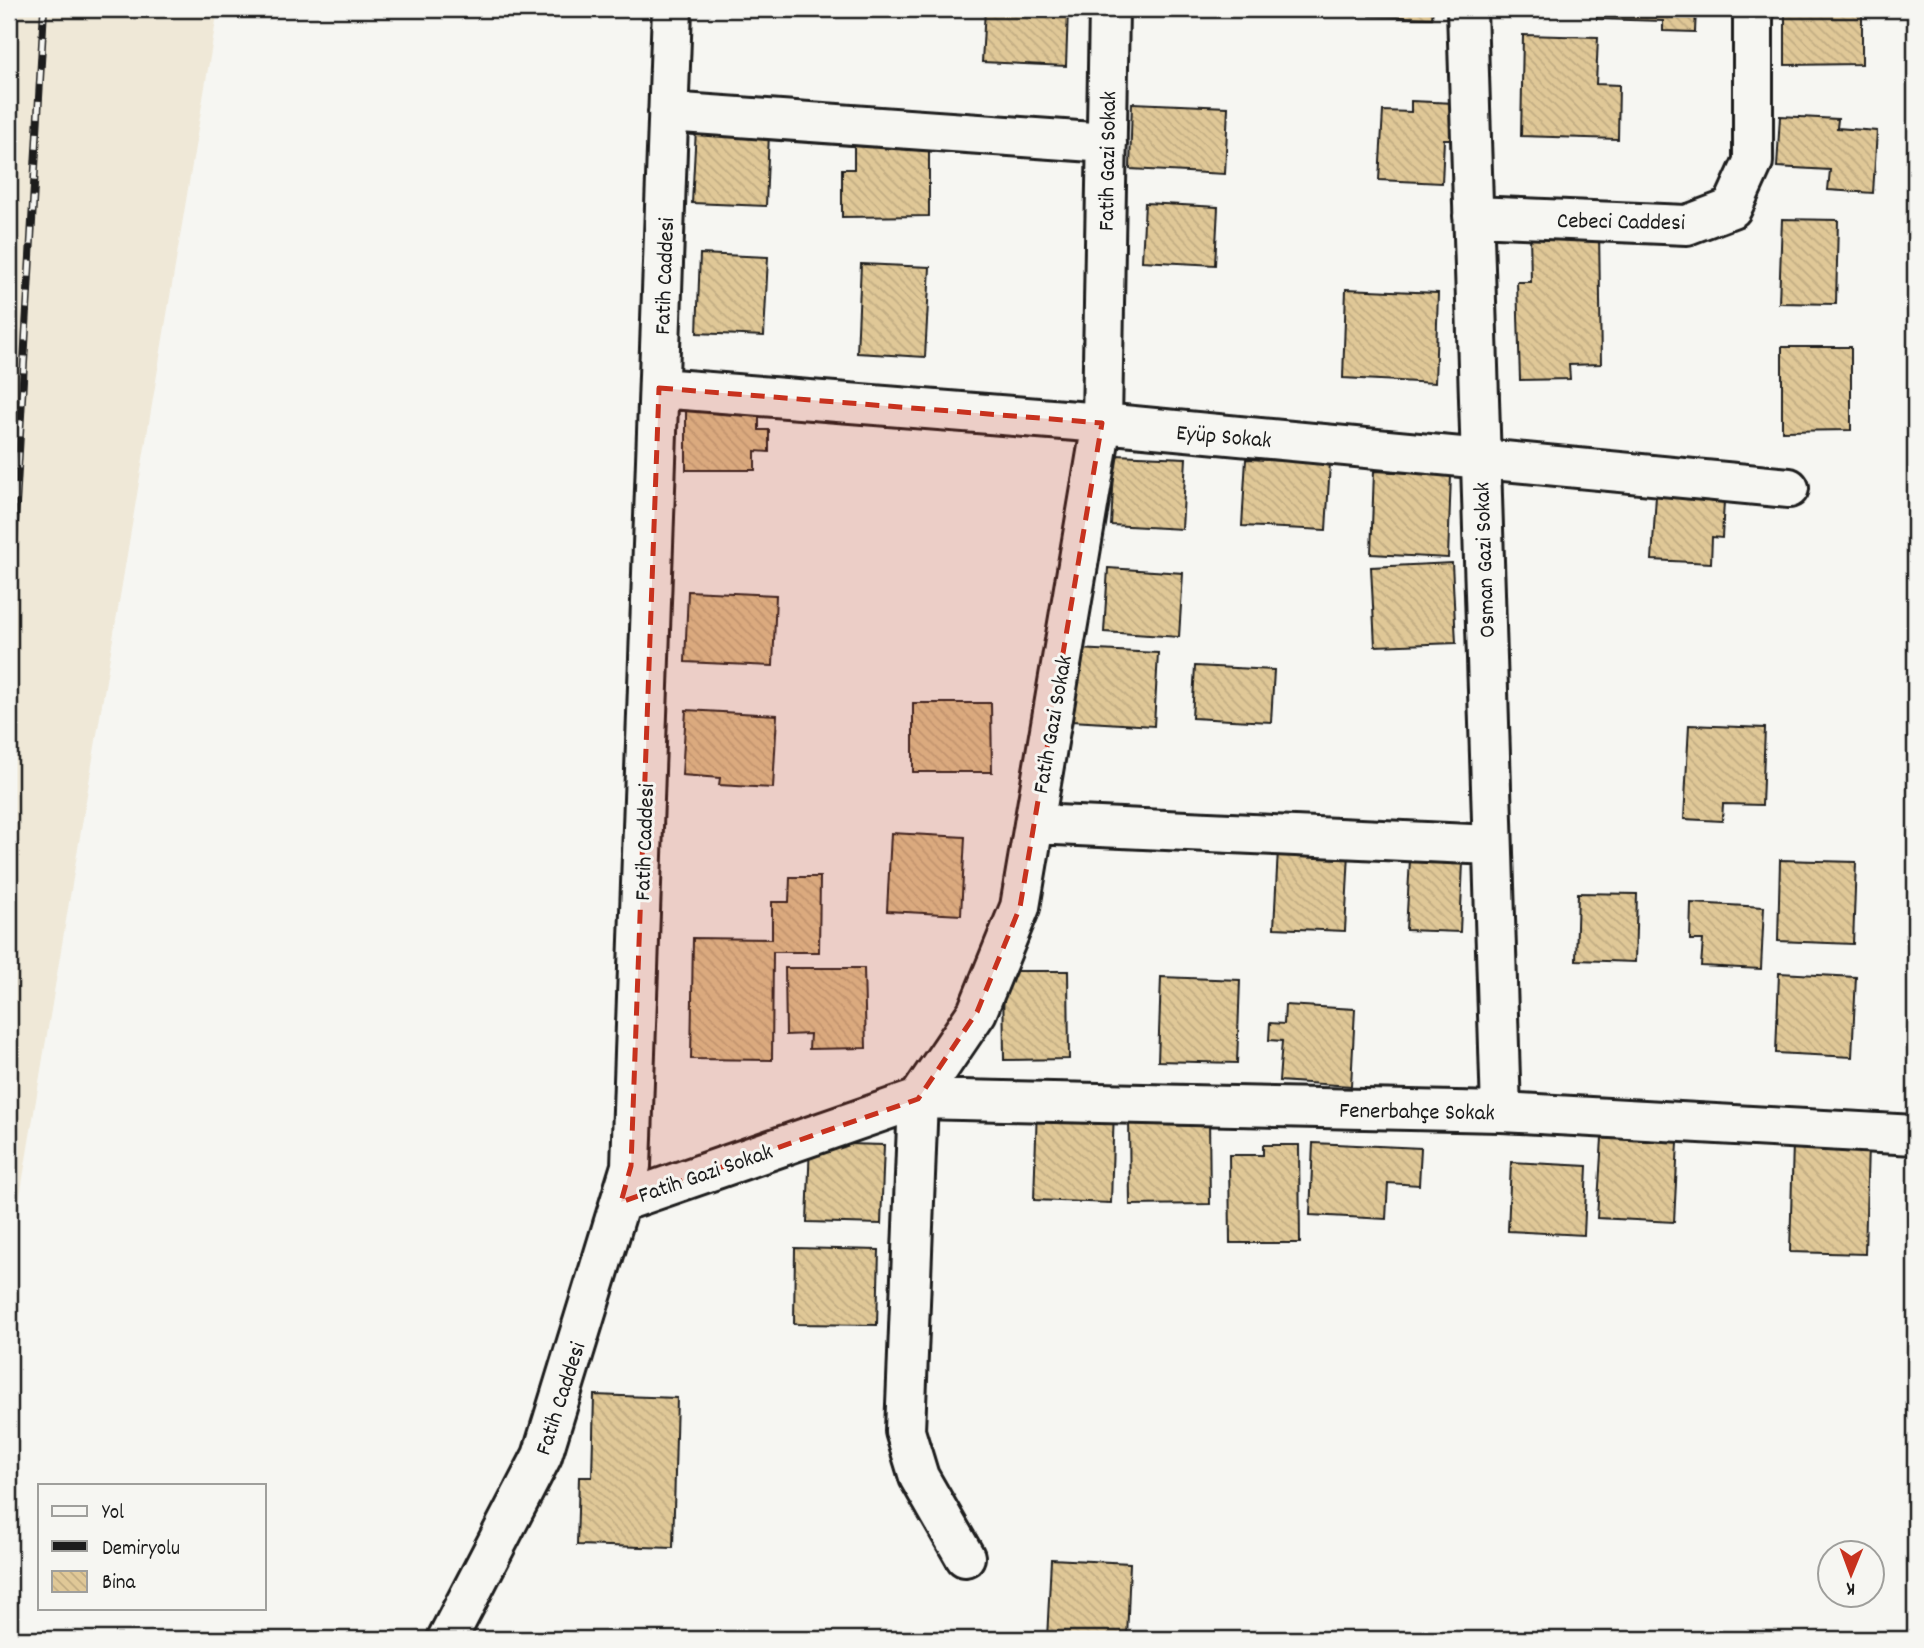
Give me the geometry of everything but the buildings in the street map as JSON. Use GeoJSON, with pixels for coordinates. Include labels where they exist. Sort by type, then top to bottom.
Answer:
{"type":"FeatureCollection","features":[{"type":"Feature","properties":{"kind":"street","name":"Fatih Caddesi"},"geometry":{"type":"LineString","coordinates":[[447,1639],[542,1456],[631,1167],[672,9]]}},
{"type":"Feature","properties":{"kind":"street","name":"Fatih Gazi Sokak"},"geometry":{"type":"LineString","coordinates":[[621,1202],[918,1099],[977,1012],[1020,907],[1102,423],[1109,9]]}},
{"type":"Feature","properties":{"kind":"street","name":"Osman Gazi Sokak"},"geometry":{"type":"LineString","coordinates":[[1467,9],[1501,1112]]}},
{"type":"Feature","properties":{"kind":"street","name":"Cebeci Caddesi"},"geometry":{"type":"LineString","coordinates":[[1473,216],[1687,225],[1731,208],[1753,162],[1753,9]]}},
{"type":"Feature","properties":{"kind":"street"},"geometry":{"type":"LineString","coordinates":[[668,112],[1107,143]]}},
{"type":"Feature","properties":{"kind":"street","name":"Eyüp Sokak"},"geometry":{"type":"LineString","coordinates":[[659,388],[1102,423],[1789,488]]}},
{"type":"Feature","properties":{"kind":"street"},"geometry":{"type":"LineString","coordinates":[[1034,824],[1492,845]]}},
{"type":"Feature","properties":{"kind":"street"},"geometry":{"type":"LineString","coordinates":[[918,1099],[905,1431],[919,1477],[965,1557]]}},
{"type":"Feature","properties":{"kind":"street","name":"Fenerbahçe Sokak"},"geometry":{"type":"LineString","coordinates":[[918,1099],[1501,1112],[1915,1135]]}},
{"type":"Feature","properties":{"kind":"highlighted area"},"geometry":{"type":"Polygon","coordinates":[[[659,388],[1102,423],[1020,907],[977,1012],[918,1099],[621,1202],[631,1166],[659,388]]]}},
{"type":"Feature","properties":{"kind":"shaded area"},"geometry":{"type":"Polygon","coordinates":[[[9,9],[218,9],[9,1262],[9,9]]]}},
{"type":"Feature","properties":{"kind":"railway"},"geometry":{"type":"LineString","coordinates":[[9,628],[44,9]]}}]}
